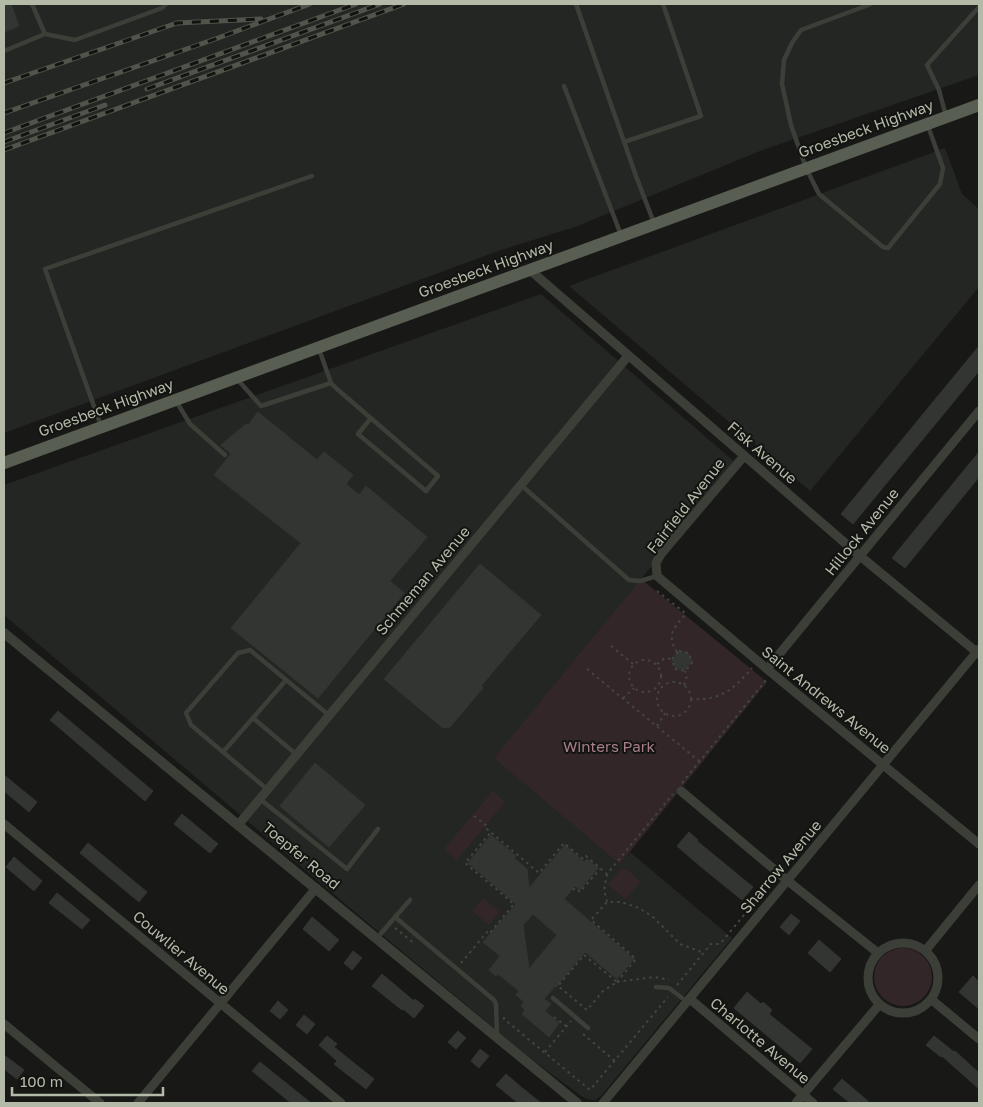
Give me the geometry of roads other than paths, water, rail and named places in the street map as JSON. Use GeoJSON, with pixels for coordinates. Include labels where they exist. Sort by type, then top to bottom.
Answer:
{"type":"FeatureCollection","features":[{"type":"Feature","properties":{"kind":"main road","name":"Groesbeck Highway"},"geometry":{"type":"LineString","coordinates":[[4,463],[979,105]]}},
{"type":"Feature","properties":{"kind":"street","name":"Fisk Avenue"},"geometry":{"type":"LineString","coordinates":[[530,270],[860,556],[978,652]]}},
{"type":"Feature","properties":{"kind":"street","name":"Schmeman Avenue"},"geometry":{"type":"LineString","coordinates":[[240,824],[628,356]]}},
{"type":"Feature","properties":{"kind":"street","name":"Hillock Avenue"},"geometry":{"type":"LineString","coordinates":[[767,669],[979,411]]}},
{"type":"Feature","properties":{"kind":"street","name":"Fairfield Avenue"},"geometry":{"type":"LineString","coordinates":[[657,576],[656,563],[661,554],[744,456]]}},
{"type":"Feature","properties":{"kind":"street","name":"Saint Andrews Avenue"},"geometry":{"type":"LineString","coordinates":[[657,576],[979,844]]}},
{"type":"Feature","properties":{"kind":"street","name":"Toepfer Road"},"geometry":{"type":"LineString","coordinates":[[4,632],[240,824],[577,1103]]}},
{"type":"Feature","properties":{"kind":"street","name":"Sharrow Avenue"},"geometry":{"type":"LineString","coordinates":[[603,1103],[978,652]]}},
{"type":"Feature","properties":{"kind":"street"},"geometry":{"type":"LineString","coordinates":[[679,789],[788,881],[878,953]]}},
{"type":"Feature","properties":{"kind":"street","name":"Couwlier Avenue"},"geometry":{"type":"LineString","coordinates":[[4,824],[342,1103]]}},
{"type":"Feature","properties":{"kind":"street"},"geometry":{"type":"LineString","coordinates":[[926,950],[979,885]]}},
{"type":"Feature","properties":{"kind":"street"},"geometry":{"type":"LineString","coordinates":[[138,1103],[316,888]]}},
{"type":"Feature","properties":{"kind":"street"},"geometry":{"type":"LineString","coordinates":[[901,943],[917,945],[926,950],[935,961],[939,974],[938,987],[932,1000],[921,1010],[907,1014],[892,1012],[879,1005],[872,996],[868,985],[871,962],[878,953],[886,947],[901,943]]}},
{"type":"Feature","properties":{"kind":"street"},"geometry":{"type":"LineString","coordinates":[[932,1000],[979,1039]]}},
{"type":"Feature","properties":{"kind":"street","name":"Charlotte Avenue"},"geometry":{"type":"LineString","coordinates":[[689,1001],[813,1103]]}},
{"type":"Feature","properties":{"kind":"street"},"geometry":{"type":"LineString","coordinates":[[796,1103],[879,1005]]}},
{"type":"Feature","properties":{"kind":"street"},"geometry":{"type":"LineString","coordinates":[[4,1024],[100,1103]]}},
{"type":"Feature","properties":{"kind":"lane"},"geometry":{"type":"LineString","coordinates":[[32,4],[45,34]]}},
{"type":"Feature","properties":{"kind":"lane"},"geometry":{"type":"LineString","coordinates":[[4,51],[45,34],[75,40],[162,8],[166,4]]}},
{"type":"Feature","properties":{"kind":"lane"},"geometry":{"type":"LineString","coordinates":[[576,4],[655,224]]}},
{"type":"Feature","properties":{"kind":"lane"},"geometry":{"type":"LineString","coordinates":[[624,142],[701,116],[663,4]]}},
{"type":"Feature","properties":{"kind":"lane"},"geometry":{"type":"LineString","coordinates":[[871,4],[801,30],[792,42],[784,60],[782,84],[786,105],[806,168],[819,194],[883,246],[888,248],[940,184],[943,168],[928,124]]}},
{"type":"Feature","properties":{"kind":"lane"},"geometry":{"type":"LineString","coordinates":[[947,117],[939,90],[926,65],[979,7]]}},
{"type":"Feature","properties":{"kind":"lane"},"geometry":{"type":"LineString","coordinates":[[564,86],[622,236]]}},
{"type":"Feature","properties":{"kind":"lane"},"geometry":{"type":"LineString","coordinates":[[102,427],[45,269],[312,176]]}},
{"type":"Feature","properties":{"kind":"lane"},"geometry":{"type":"LineString","coordinates":[[319,347],[330,383],[372,418],[438,476],[426,491],[358,434],[372,418]]}},
{"type":"Feature","properties":{"kind":"lane"},"geometry":{"type":"LineString","coordinates":[[236,378],[261,406],[330,383]]}},
{"type":"Feature","properties":{"kind":"lane"},"geometry":{"type":"LineString","coordinates":[[175,400],[190,424],[225,455]]}},
{"type":"Feature","properties":{"kind":"lane"},"geometry":{"type":"LineString","coordinates":[[521,485],[629,580],[640,581],[657,576]]}},
{"type":"Feature","properties":{"kind":"lane"},"geometry":{"type":"LineString","coordinates":[[268,790],[190,725],[186,713],[238,653],[250,650],[330,716]]}},
{"type":"Feature","properties":{"kind":"lane"},"geometry":{"type":"LineString","coordinates":[[223,752],[286,680]]}},
{"type":"Feature","properties":{"kind":"lane"},"geometry":{"type":"LineString","coordinates":[[253,718],[297,755]]}},
{"type":"Feature","properties":{"kind":"lane"},"geometry":{"type":"LineString","coordinates":[[260,800],[347,869],[378,829]]}},
{"type":"Feature","properties":{"kind":"lane"},"geometry":{"type":"LineString","coordinates":[[377,938],[410,900]]}},
{"type":"Feature","properties":{"kind":"lane"},"geometry":{"type":"LineString","coordinates":[[395,917],[494,1000],[496,1004],[497,1036]]}},
{"type":"Feature","properties":{"kind":"lane"},"geometry":{"type":"LineString","coordinates":[[656,987],[669,988],[689,1001]]}},
{"type":"Feature","properties":{"kind":"lane"},"geometry":{"type":"LineString","coordinates":[[553,998],[588,1028]]}},
{"type":"Feature","properties":{"kind":"railway"},"geometry":{"type":"LineString","coordinates":[[4,113],[310,4]]}},
{"type":"Feature","properties":{"kind":"railway"},"geometry":{"type":"LineString","coordinates":[[4,133],[356,4]]}},
{"type":"Feature","properties":{"kind":"railway"},"geometry":{"type":"LineString","coordinates":[[147,89],[380,4]]}},
{"type":"Feature","properties":{"kind":"railway"},"geometry":{"type":"LineString","coordinates":[[4,150],[404,4]]}},
{"type":"Feature","properties":{"kind":"railway"},"geometry":{"type":"LineString","coordinates":[[4,83],[177,23],[261,19]]}},
{"type":"Feature","properties":{"kind":"railway"},"geometry":{"type":"LineString","coordinates":[[4,142],[105,105]]}},
{"type":"Feature","properties":{"kind":"park label","name":"Winters Park"},"geometry":{"type":"Point","coordinates":[609,747]}}]}
